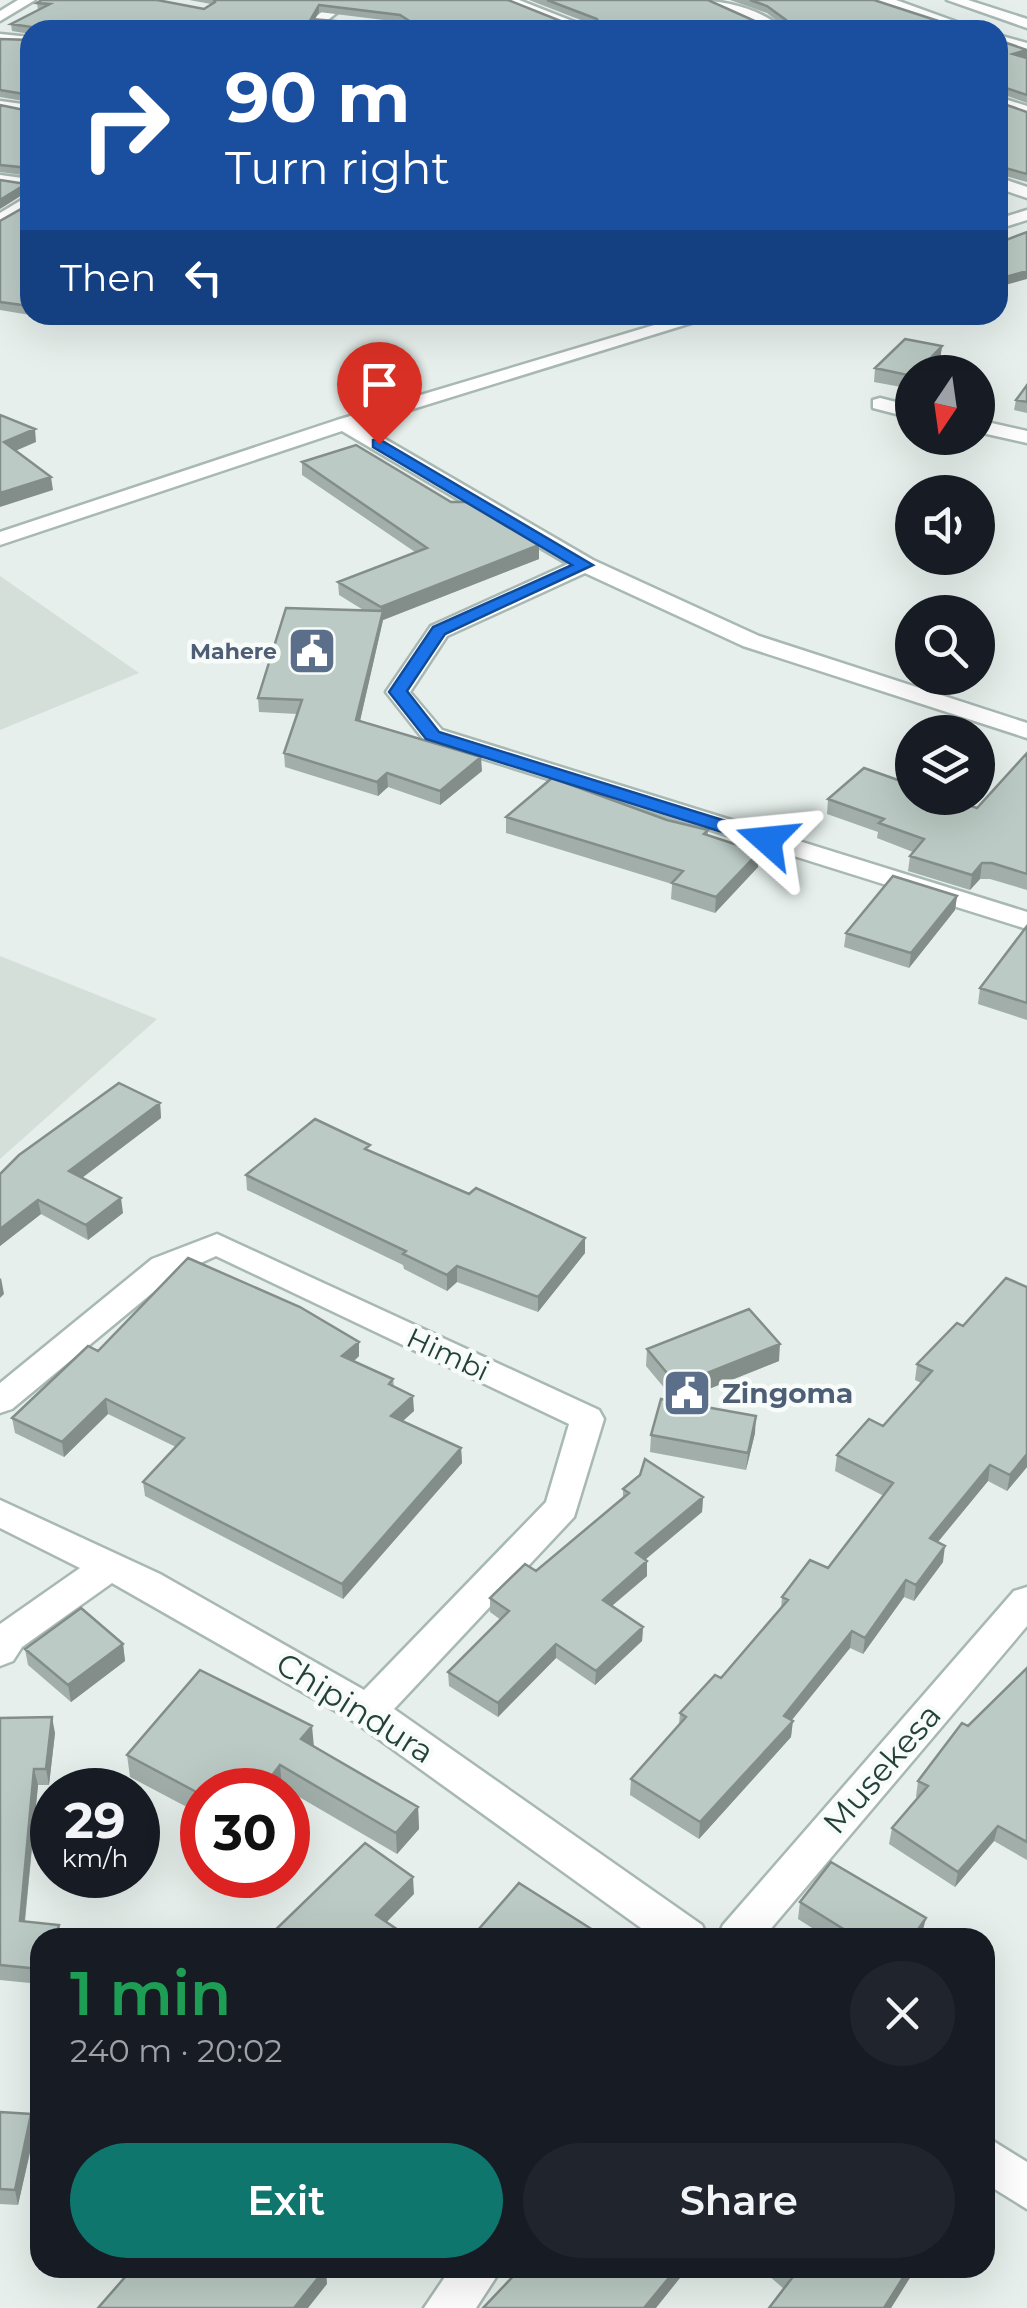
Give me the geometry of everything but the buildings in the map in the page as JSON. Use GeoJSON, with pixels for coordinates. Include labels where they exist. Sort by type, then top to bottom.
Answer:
{"type":"FeatureCollection","features":[{"type":"Feature","properties":{"kind":"street"},"geometry":{"type":"LineString","coordinates":[[0,17],[28,0]]}},
{"type":"Feature","properties":{"kind":"street"},"geometry":{"type":"LineString","coordinates":[[319,20],[346,0]]}},
{"type":"Feature","properties":{"kind":"street"},"geometry":{"type":"LineString","coordinates":[[506,0],[561,20]]}},
{"type":"Feature","properties":{"kind":"street"},"geometry":{"type":"LineString","coordinates":[[702,0],[761,20]]}},
{"type":"Feature","properties":{"kind":"street"},"geometry":{"type":"LineString","coordinates":[[882,0],[942,20]]}},
{"type":"Feature","properties":{"kind":"street"},"geometry":{"type":"LineString","coordinates":[[954,0],[1027,24]]}},
{"type":"Feature","properties":{"kind":"street"},"geometry":{"type":"LineString","coordinates":[[0,539],[344,424],[675,325]]}},
{"type":"Feature","properties":{"kind":"street"},"geometry":{"type":"LineString","coordinates":[[880,404],[895,408]]}},
{"type":"Feature","properties":{"kind":"street"},"geometry":{"type":"LineString","coordinates":[[344,424],[584,565],[750,641],[1027,732]]}},
{"type":"Feature","properties":{"kind":"street"},"geometry":{"type":"LineString","coordinates":[[995,430],[1027,437]]}},
{"type":"Feature","properties":{"kind":"street"},"geometry":{"type":"LineString","coordinates":[[584,565],[439,630],[398,692],[433,736],[1027,921]]}},
{"type":"Feature","properties":{"kind":"street","name":"Himbi"},"geometry":{"type":"LineString","coordinates":[[0,1402],[163,1266],[217,1244],[587,1419],[562,1508],[368,1710]]}},
{"type":"Feature","properties":{"kind":"street","name":"Chipindura"},"geometry":{"type":"LineString","coordinates":[[0,1513],[110,1566],[368,1710],[674,1928]]}},
{"type":"Feature","properties":{"kind":"street"},"geometry":{"type":"LineString","coordinates":[[0,1652],[9,1636],[110,1566]]}},
{"type":"Feature","properties":{"kind":"street","name":"Musekesa"},"geometry":{"type":"LineString","coordinates":[[746,1928],[1027,1601]]}},
{"type":"Feature","properties":{"kind":"street"},"geometry":{"type":"LineString","coordinates":[[995,2164],[1027,2188]]}},
{"type":"Feature","properties":{"kind":"street"},"geometry":{"type":"LineString","coordinates":[[447,2308],[471,2278]]}},
{"type":"Feature","properties":{"kind":"shaded area"},"geometry":{"type":"Polygon","coordinates":[[[0,576],[139,673],[0,730],[0,576]]]}},
{"type":"Feature","properties":{"kind":"shaded area"},"geometry":{"type":"Polygon","coordinates":[[[0,956],[157,1019],[0,1159],[0,956]]]}},
{"type":"Feature","properties":{"kind":"place","name":"Mahere"},"geometry":{"type":"Point","coordinates":[312,651]}},
{"type":"Feature","properties":{"kind":"place","name":"Zingoma"},"geometry":{"type":"Point","coordinates":[687,1393]}},
{"type":"Feature","properties":{"kind":"route"},"geometry":{"type":"LineString","coordinates":[[379,444],[584,565],[439,630],[398,692],[433,736],[767,840]]}}]}
